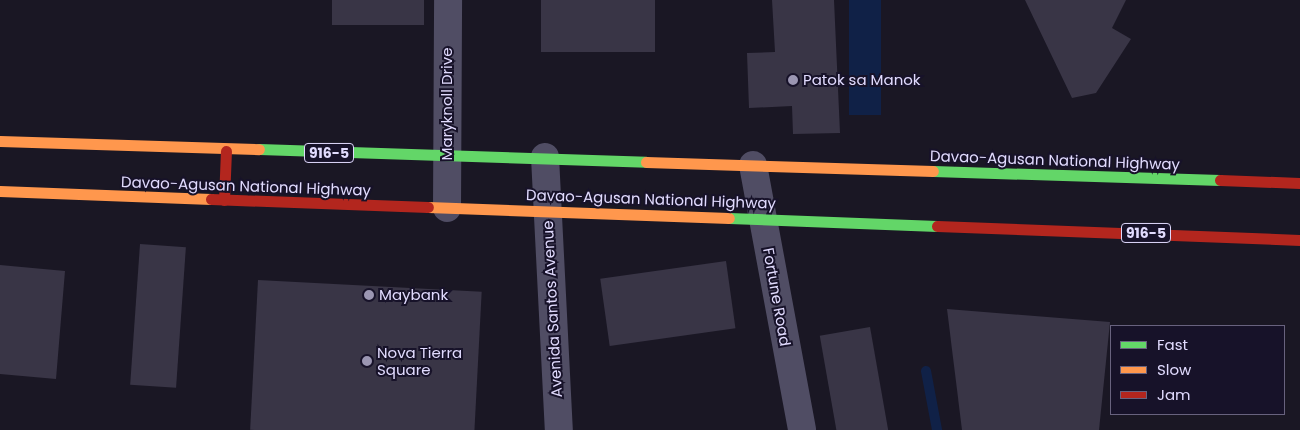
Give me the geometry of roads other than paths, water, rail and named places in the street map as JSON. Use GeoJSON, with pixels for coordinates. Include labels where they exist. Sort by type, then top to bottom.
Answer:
{"type":"FeatureCollection","features":[{"type":"Feature","properties":{"kind":"main road","name":"Davao-Agusan National Highway"},"geometry":{"type":"LineString","coordinates":[[0,141],[226,150],[545,157],[1300,183]]}},
{"type":"Feature","properties":{"kind":"main road"},"geometry":{"type":"LineString","coordinates":[[224,200],[226,150]]}},
{"type":"Feature","properties":{"kind":"main road","name":"Davao-Agusan National Highway"},"geometry":{"type":"LineString","coordinates":[[0,191],[763,218],[1300,240]]}},
{"type":"Feature","properties":{"kind":"street","name":"Maryknoll Drive"},"geometry":{"type":"LineString","coordinates":[[447,208],[448,0]]}},
{"type":"Feature","properties":{"kind":"street","name":"Avenida Santos Avenue"},"geometry":{"type":"LineString","coordinates":[[545,157],[559,430]]}},
{"type":"Feature","properties":{"kind":"street","name":"Fortune Road"},"geometry":{"type":"LineString","coordinates":[[753,165],[802,430]]}},
{"type":"Feature","properties":{"kind":"water"},"geometry":{"type":"Polygon","coordinates":[[[849,0],[881,0],[881,115],[849,115],[849,0]]]}},
{"type":"Feature","properties":{"kind":"waterway"},"geometry":{"type":"LineString","coordinates":[[926,371],[937,430]]}},
{"type":"Feature","properties":{"kind":"place","name":"Patok sa Manok"},"geometry":{"type":"Point","coordinates":[793,80]}},
{"type":"Feature","properties":{"kind":"place","name":"Maybank"},"geometry":{"type":"Point","coordinates":[369,295]}},
{"type":"Feature","properties":{"kind":"place","name":"Nova Tierra Square"},"geometry":{"type":"Point","coordinates":[367,361]}}]}
